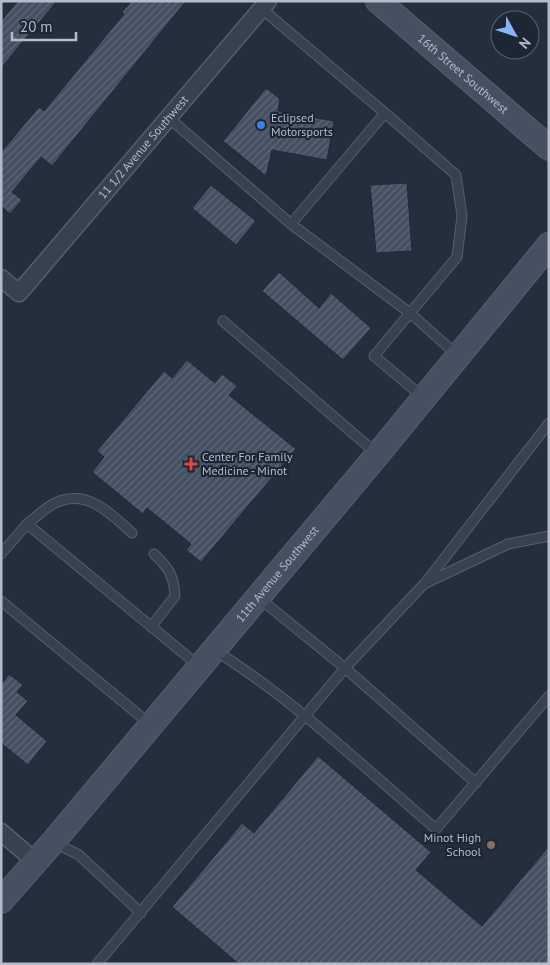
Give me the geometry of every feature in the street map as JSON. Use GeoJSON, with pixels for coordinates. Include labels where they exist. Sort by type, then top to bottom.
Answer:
{"type":"FeatureCollection","features":[{"type":"Feature","properties":{"kind":"street","name":"16th Street Southwest"},"geometry":{"type":"LineString","coordinates":[[378,1],[549,148]]}},
{"type":"Feature","properties":{"kind":"street","name":"11 1/2 Avenue Southwest"},"geometry":{"type":"LineString","coordinates":[[1,278],[19,293],[265,5]]}},
{"type":"Feature","properties":{"kind":"street","name":"11th Avenue Southwest"},"geometry":{"type":"LineString","coordinates":[[1,901],[53,842],[378,454],[457,355],[549,245]]}},
{"type":"Feature","properties":{"kind":"street"},"geometry":{"type":"LineString","coordinates":[[1,832],[35,861]]}},
{"type":"Feature","properties":{"kind":"lane"},"geometry":{"type":"LineString","coordinates":[[265,5],[456,175],[462,216],[457,256],[374,356],[423,397]]}},
{"type":"Feature","properties":{"kind":"lane"},"geometry":{"type":"LineString","coordinates":[[291,224],[385,113]]}},
{"type":"Feature","properties":{"kind":"lane"},"geometry":{"type":"LineString","coordinates":[[169,118],[291,224],[410,314],[457,355]]}},
{"type":"Feature","properties":{"kind":"lane"},"geometry":{"type":"LineString","coordinates":[[223,321],[378,454]]}},
{"type":"Feature","properties":{"kind":"lane"},"geometry":{"type":"LineString","coordinates":[[97,964],[345,668],[424,584],[549,423]]}},
{"type":"Feature","properties":{"kind":"lane"},"geometry":{"type":"LineString","coordinates":[[1,554],[27,524],[54,504],[74,498],[90,502],[110,513],[132,533]]}},
{"type":"Feature","properties":{"kind":"lane"},"geometry":{"type":"LineString","coordinates":[[27,524],[151,627],[207,658],[241,666],[305,717],[436,830],[549,696]]}},
{"type":"Feature","properties":{"kind":"lane"},"geometry":{"type":"LineString","coordinates":[[424,584],[508,544],[549,536]]}},
{"type":"Feature","properties":{"kind":"lane"},"geometry":{"type":"LineString","coordinates":[[151,627],[175,596],[174,580],[164,563],[154,554]]}},
{"type":"Feature","properties":{"kind":"lane"},"geometry":{"type":"LineString","coordinates":[[258,597],[345,668],[476,783]]}},
{"type":"Feature","properties":{"kind":"lane"},"geometry":{"type":"LineString","coordinates":[[1,601],[151,725]]}},
{"type":"Feature","properties":{"kind":"lane"},"geometry":{"type":"LineString","coordinates":[[53,842],[79,855],[141,913]]}},
{"type":"Feature","properties":{"kind":"building"},"geometry":{"type":"Polygon","coordinates":[[[18,1],[57,1],[1,68],[1,21],[18,1]]]}},
{"type":"Feature","properties":{"kind":"building"},"geometry":{"type":"Polygon","coordinates":[[[132,1],[186,1],[52,166],[41,157],[12,192],[22,200],[10,214],[1,206],[1,152],[39,107],[44,111],[124,14],[122,12],[132,1]]]}},
{"type":"Feature","properties":{"kind":"building"},"geometry":{"type":"Polygon","coordinates":[[[266,88],[280,99],[278,111],[334,121],[327,160],[272,150],[266,176],[223,141],[266,88]]]}},
{"type":"Feature","properties":{"kind":"building"},"geometry":{"type":"Polygon","coordinates":[[[407,183],[412,251],[376,253],[370,185],[407,183]]]}},
{"type":"Feature","properties":{"kind":"building"},"geometry":{"type":"Polygon","coordinates":[[[211,185],[256,221],[236,245],[192,208],[211,185]]]}},
{"type":"Feature","properties":{"kind":"building"},"geometry":{"type":"Polygon","coordinates":[[[279,272],[319,308],[331,293],[371,328],[343,360],[262,291],[279,272]]]}},
{"type":"Feature","properties":{"kind":"building","name":"Center For Family Medicine - Minot"},"geometry":{"type":"Polygon","coordinates":[[[187,360],[215,383],[222,374],[237,386],[229,395],[296,449],[201,562],[186,550],[191,544],[147,508],[143,514],[92,472],[104,457],[97,451],[164,371],[172,378],[187,360]]]}},
{"type":"Feature","properties":{"kind":"building"},"geometry":{"type":"Polygon","coordinates":[[[9,674],[23,685],[17,692],[28,701],[16,715],[47,741],[28,765],[1,743],[1,680],[3,682],[9,674]]]}},
{"type":"Feature","properties":{"kind":"building"},"geometry":{"type":"Polygon","coordinates":[[[318,756],[431,852],[416,870],[482,926],[549,846],[549,964],[239,964],[172,907],[242,823],[254,833],[318,756]]]}},
{"type":"Feature","properties":{"kind":"place","name":"Eclipsed Motorsports"},"geometry":{"type":"Point","coordinates":[261,125]}},
{"type":"Feature","properties":{"kind":"place","name":"Center For Family Medicine - Minot"},"geometry":{"type":"Point","coordinates":[191,464]}},
{"type":"Feature","properties":{"kind":"place","name":"Minot High School"},"geometry":{"type":"Point","coordinates":[491,845]}}]}
